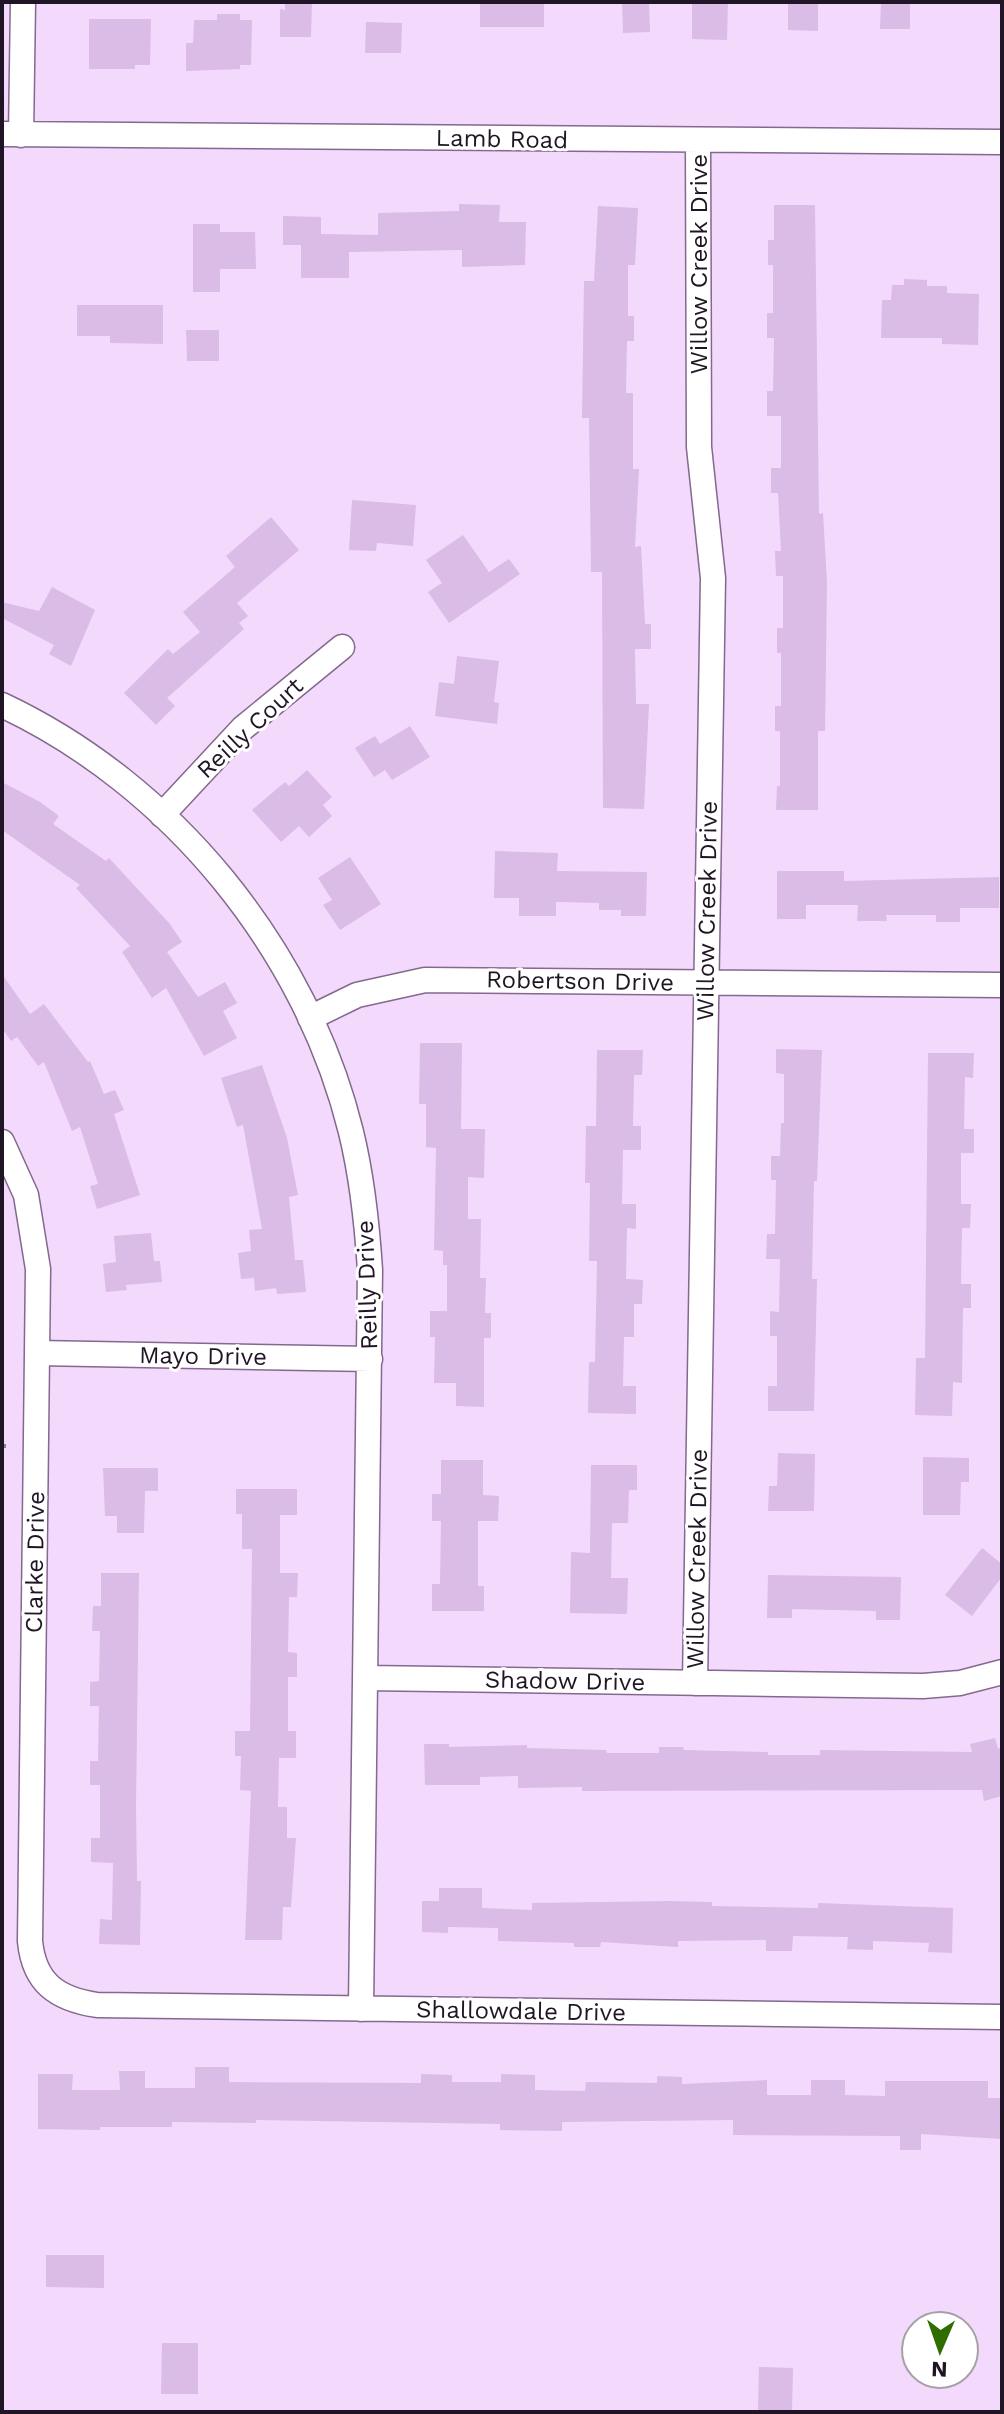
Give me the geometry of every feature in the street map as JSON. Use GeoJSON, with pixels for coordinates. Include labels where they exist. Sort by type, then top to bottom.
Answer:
{"type":"FeatureCollection","features":[{"type":"Feature","properties":{"kind":"street"},"geometry":{"type":"LineString","coordinates":[[12,134],[23,2]]}},
{"type":"Feature","properties":{"kind":"street","name":"Lamb Road"},"geometry":{"type":"LineString","coordinates":[[12,134],[1002,142]]}},
{"type":"Feature","properties":{"kind":"street","name":"Willow Creek Drive"},"geometry":{"type":"LineString","coordinates":[[695,1683],[713,578],[699,455],[698,141]]}},
{"type":"Feature","properties":{"kind":"street","name":"Reilly Court"},"geometry":{"type":"LineString","coordinates":[[162,815],[243,728],[342,647]]}},
{"type":"Feature","properties":{"kind":"street","name":"Reilly Drive"},"geometry":{"type":"LineString","coordinates":[[2,705],[89,756],[162,815],[242,903],[310,1018],[350,1129],[360,1173],[370,1270],[361,2009]]}},
{"type":"Feature","properties":{"kind":"street","name":"Robertson Drive"},"geometry":{"type":"LineString","coordinates":[[310,1018],[357,995],[425,980],[1002,985]]}},
{"type":"Feature","properties":{"kind":"street","name":"Clarke Drive"},"geometry":{"type":"LineString","coordinates":[[2,1142],[26,1195],[38,1269],[30,1941],[36,1970],[44,1985]]}},
{"type":"Feature","properties":{"kind":"street","name":"Mayo Drive"},"geometry":{"type":"LineString","coordinates":[[37,1353],[370,1359]]}},
{"type":"Feature","properties":{"kind":"street","name":"Shadow Drive"},"geometry":{"type":"LineString","coordinates":[[366,1678],[941,1685],[1002,1672]]}},
{"type":"Feature","properties":{"kind":"street","name":"Shallowdale Drive"},"geometry":{"type":"LineString","coordinates":[[44,1985],[64,1998],[97,2005],[1002,2017]]}},
{"type":"Feature","properties":{"kind":"path"},"geometry":{"type":"LineString","coordinates":[[2,1446],[9,1446]]}},
{"type":"Feature","properties":{"kind":"building"},"geometry":{"type":"Polygon","coordinates":[[[285,2],[312,2],[311,37],[280,37],[280,9],[285,10],[285,2]]]}},
{"type":"Feature","properties":{"kind":"building"},"geometry":{"type":"Polygon","coordinates":[[[480,2],[544,2],[544,27],[480,27],[480,2]]]}},
{"type":"Feature","properties":{"kind":"building"},"geometry":{"type":"Polygon","coordinates":[[[622,2],[649,2],[650,32],[623,33],[622,2]]]}},
{"type":"Feature","properties":{"kind":"building"},"geometry":{"type":"Polygon","coordinates":[[[728,2],[727,40],[692,39],[692,3],[728,2]]]}},
{"type":"Feature","properties":{"kind":"building"},"geometry":{"type":"Polygon","coordinates":[[[788,2],[818,2],[818,31],[788,30],[788,2]]]}},
{"type":"Feature","properties":{"kind":"building"},"geometry":{"type":"Polygon","coordinates":[[[881,2],[910,2],[910,29],[880,29],[881,2]]]}},
{"type":"Feature","properties":{"kind":"building"},"geometry":{"type":"Polygon","coordinates":[[[217,14],[240,14],[240,20],[252,20],[251,65],[240,65],[240,69],[186,71],[186,43],[193,43],[194,20],[217,20],[217,14]]]}},
{"type":"Feature","properties":{"kind":"building"},"geometry":{"type":"Polygon","coordinates":[[[89,19],[151,19],[150,65],[135,65],[135,69],[89,69],[89,19]]]}},
{"type":"Feature","properties":{"kind":"building"},"geometry":{"type":"Polygon","coordinates":[[[366,22],[402,23],[401,53],[365,53],[366,22]]]}},
{"type":"Feature","properties":{"kind":"building"},"geometry":{"type":"Polygon","coordinates":[[[459,204],[500,205],[499,222],[526,222],[525,265],[462,267],[462,250],[349,252],[349,278],[301,278],[301,245],[283,245],[283,216],[321,217],[321,234],[378,235],[378,213],[459,211],[459,204]]]}},
{"type":"Feature","properties":{"kind":"building"},"geometry":{"type":"Polygon","coordinates":[[[774,205],[815,205],[819,514],[823,513],[827,583],[825,731],[818,731],[818,810],[776,810],[777,786],[780,786],[780,731],[775,731],[775,706],[781,706],[781,653],[777,653],[777,628],[783,628],[783,576],[776,576],[775,551],[781,551],[778,493],[771,493],[771,468],[781,468],[781,416],[767,416],[767,391],[773,391],[774,338],[767,338],[767,313],[773,313],[773,265],[768,265],[768,240],[774,240],[774,205]]]}},
{"type":"Feature","properties":{"kind":"building"},"geometry":{"type":"Polygon","coordinates":[[[598,206],[638,208],[635,265],[628,265],[628,316],[634,316],[634,341],[627,341],[626,393],[633,393],[633,469],[639,469],[635,547],[641,546],[645,624],[651,624],[651,649],[635,649],[636,704],[649,704],[644,809],[603,808],[602,572],[591,572],[589,418],[582,418],[584,281],[594,281],[598,206]]]}},
{"type":"Feature","properties":{"kind":"building"},"geometry":{"type":"Polygon","coordinates":[[[193,224],[220,224],[220,232],[255,232],[256,269],[220,269],[220,292],[193,292],[193,224]]]}},
{"type":"Feature","properties":{"kind":"building"},"geometry":{"type":"Polygon","coordinates":[[[904,279],[927,280],[927,286],[947,286],[947,293],[979,294],[978,345],[942,344],[942,338],[881,338],[882,300],[891,300],[892,285],[904,285],[904,279]]]}},
{"type":"Feature","properties":{"kind":"building"},"geometry":{"type":"Polygon","coordinates":[[[77,305],[163,305],[163,344],[110,343],[110,336],[77,336],[77,305]]]}},
{"type":"Feature","properties":{"kind":"building"},"geometry":{"type":"Polygon","coordinates":[[[186,330],[219,330],[219,361],[187,361],[186,330]]]}},
{"type":"Feature","properties":{"kind":"building"},"geometry":{"type":"Polygon","coordinates":[[[352,500],[416,505],[413,546],[377,543],[376,551],[349,550],[352,500]]]}},
{"type":"Feature","properties":{"kind":"building"},"geometry":{"type":"Polygon","coordinates":[[[271,517],[299,550],[237,603],[248,616],[239,623],[244,629],[167,698],[175,706],[156,725],[124,693],[168,649],[173,654],[200,632],[183,612],[235,567],[226,556],[271,517]]]}},
{"type":"Feature","properties":{"kind":"building"},"geometry":{"type":"Polygon","coordinates":[[[463,535],[489,572],[509,559],[520,574],[449,623],[428,592],[442,583],[426,560],[463,535]]]}},
{"type":"Feature","properties":{"kind":"building"},"geometry":{"type":"Polygon","coordinates":[[[52,587],[95,610],[71,666],[49,654],[54,645],[2,618],[2,602],[39,611],[52,587]]]}},
{"type":"Feature","properties":{"kind":"building"},"geometry":{"type":"Polygon","coordinates":[[[457,656],[499,661],[494,702],[499,703],[497,724],[435,716],[439,682],[454,684],[457,656]]]}},
{"type":"Feature","properties":{"kind":"building"},"geometry":{"type":"Polygon","coordinates":[[[410,726],[430,757],[392,780],[385,770],[374,777],[355,748],[375,736],[380,744],[410,726]]]}},
{"type":"Feature","properties":{"kind":"building"},"geometry":{"type":"Polygon","coordinates":[[[307,770],[332,797],[323,805],[332,816],[309,837],[299,826],[281,842],[252,810],[285,782],[289,786],[307,770]]]}},
{"type":"Feature","properties":{"kind":"building"},"geometry":{"type":"Polygon","coordinates":[[[2,782],[40,802],[59,816],[53,824],[106,861],[109,858],[170,924],[182,942],[167,952],[198,997],[225,982],[237,1003],[223,1011],[237,1038],[204,1056],[166,988],[152,998],[122,952],[130,946],[76,888],[80,885],[2,830],[2,782]]]}},
{"type":"Feature","properties":{"kind":"building"},"geometry":{"type":"Polygon","coordinates":[[[495,851],[558,853],[557,871],[647,872],[646,916],[621,916],[621,910],[599,910],[599,903],[556,902],[556,916],[519,916],[519,898],[494,898],[495,851]]]}},
{"type":"Feature","properties":{"kind":"building"},"geometry":{"type":"Polygon","coordinates":[[[350,857],[381,904],[340,930],[323,905],[332,900],[318,878],[350,857]]]}},
{"type":"Feature","properties":{"kind":"building"},"geometry":{"type":"Polygon","coordinates":[[[777,871],[844,871],[844,881],[999,877],[999,908],[960,908],[960,922],[936,922],[936,915],[886,915],[887,921],[857,921],[858,905],[806,905],[806,919],[777,919],[777,871]]]}},
{"type":"Feature","properties":{"kind":"building"},"geometry":{"type":"Polygon","coordinates":[[[2,974],[30,1014],[44,1004],[90,1061],[104,1094],[115,1090],[124,1110],[114,1114],[140,1195],[97,1209],[90,1186],[98,1184],[80,1127],[72,1131],[44,1062],[38,1066],[17,1037],[11,1041],[2,1028],[2,974]]]}},
{"type":"Feature","properties":{"kind":"building"},"geometry":{"type":"Polygon","coordinates":[[[420,1043],[462,1043],[461,1129],[485,1129],[484,1178],[468,1177],[468,1219],[481,1219],[480,1278],[486,1278],[485,1313],[491,1313],[491,1338],[484,1338],[484,1407],[456,1406],[456,1383],[434,1383],[435,1337],[430,1337],[430,1311],[447,1311],[447,1265],[443,1265],[443,1251],[434,1250],[436,1148],[426,1147],[426,1104],[419,1104],[420,1043]]]}},
{"type":"Feature","properties":{"kind":"building"},"geometry":{"type":"Polygon","coordinates":[[[776,1049],[822,1050],[817,1181],[814,1181],[812,1279],[817,1279],[814,1411],[768,1411],[768,1386],[777,1386],[777,1336],[770,1336],[770,1311],[779,1312],[780,1259],[766,1259],[767,1234],[775,1234],[776,1180],[771,1180],[771,1156],[780,1156],[781,1123],[784,1123],[784,1074],[776,1073],[776,1049]]]}},
{"type":"Feature","properties":{"kind":"building"},"geometry":{"type":"Polygon","coordinates":[[[597,1050],[643,1050],[642,1075],[634,1075],[633,1126],[641,1126],[641,1150],[623,1150],[622,1204],[636,1204],[636,1229],[627,1228],[626,1279],[643,1280],[642,1304],[634,1304],[634,1337],[624,1337],[623,1386],[636,1386],[636,1414],[588,1413],[589,1362],[595,1362],[597,1261],[589,1261],[590,1183],[585,1183],[586,1126],[596,1126],[597,1050]]]}},
{"type":"Feature","properties":{"kind":"building"},"geometry":{"type":"Polygon","coordinates":[[[928,1053],[974,1053],[973,1078],[965,1077],[964,1129],[974,1129],[974,1153],[961,1153],[961,1204],[971,1204],[970,1228],[962,1228],[961,1284],[971,1284],[971,1308],[963,1308],[962,1383],[953,1382],[952,1416],[915,1415],[916,1358],[925,1358],[928,1053]]]}},
{"type":"Feature","properties":{"kind":"building"},"geometry":{"type":"Polygon","coordinates":[[[262,1065],[287,1138],[298,1195],[289,1197],[295,1260],[303,1260],[306,1292],[277,1294],[276,1288],[255,1291],[254,1278],[241,1279],[238,1253],[251,1251],[249,1230],[262,1229],[243,1125],[237,1127],[221,1078],[262,1065]]]}},
{"type":"Feature","properties":{"kind":"building"},"geometry":{"type":"Polygon","coordinates":[[[151,1233],[154,1261],[160,1261],[162,1282],[126,1285],[127,1290],[106,1292],[103,1264],[116,1262],[114,1236],[151,1233]]]}},
{"type":"Feature","properties":{"kind":"building"},"geometry":{"type":"Polygon","coordinates":[[[778,1453],[815,1454],[814,1511],[768,1511],[769,1486],[777,1486],[778,1453]]]}},
{"type":"Feature","properties":{"kind":"building"},"geometry":{"type":"Polygon","coordinates":[[[923,1457],[969,1458],[969,1482],[961,1482],[960,1515],[923,1515],[923,1457]]]}},
{"type":"Feature","properties":{"kind":"building"},"geometry":{"type":"Polygon","coordinates":[[[441,1460],[483,1460],[483,1495],[499,1496],[498,1521],[478,1521],[478,1586],[484,1586],[484,1611],[432,1611],[432,1584],[440,1584],[441,1521],[432,1521],[432,1494],[441,1494],[441,1460]]]}},
{"type":"Feature","properties":{"kind":"building"},"geometry":{"type":"Polygon","coordinates":[[[591,1465],[637,1465],[637,1490],[629,1490],[628,1523],[612,1523],[611,1578],[628,1578],[627,1614],[570,1613],[571,1552],[590,1553],[591,1465]]]}},
{"type":"Feature","properties":{"kind":"building"},"geometry":{"type":"Polygon","coordinates":[[[103,1468],[158,1468],[158,1491],[145,1491],[144,1533],[117,1533],[117,1516],[105,1516],[103,1468]]]}},
{"type":"Feature","properties":{"kind":"building"},"geometry":{"type":"Polygon","coordinates":[[[236,1489],[297,1489],[297,1515],[280,1515],[280,1573],[298,1573],[297,1597],[289,1597],[288,1652],[297,1653],[297,1677],[288,1677],[288,1731],[296,1731],[296,1758],[279,1758],[278,1807],[287,1807],[287,1838],[296,1838],[291,1907],[283,1907],[282,1940],[245,1940],[251,1791],[240,1790],[241,1756],[235,1756],[235,1731],[250,1731],[252,1549],[242,1549],[242,1514],[236,1514],[236,1489]]]}},
{"type":"Feature","properties":{"kind":"building"},"geometry":{"type":"Polygon","coordinates":[[[982,1548],[1002,1564],[1002,1577],[972,1616],[945,1595],[982,1548]]]}},
{"type":"Feature","properties":{"kind":"building"},"geometry":{"type":"Polygon","coordinates":[[[101,1573],[139,1573],[136,1806],[137,1881],[141,1881],[140,1945],[99,1944],[100,1919],[112,1920],[113,1863],[91,1862],[91,1838],[100,1838],[100,1785],[90,1785],[90,1761],[98,1761],[99,1706],[90,1706],[90,1682],[99,1681],[100,1631],[92,1631],[93,1606],[101,1606],[101,1573]]]}},
{"type":"Feature","properties":{"kind":"building"},"geometry":{"type":"Polygon","coordinates":[[[768,1575],[901,1577],[900,1620],[876,1620],[876,1611],[792,1609],[792,1618],[767,1618],[768,1575]]]}},
{"type":"Feature","properties":{"kind":"building"},"geometry":{"type":"Polygon","coordinates":[[[995,1738],[998,1749],[1002,1747],[1002,1796],[984,1801],[982,1790],[582,1791],[582,1787],[518,1788],[518,1776],[480,1777],[480,1785],[425,1785],[424,1744],[449,1744],[449,1747],[527,1745],[527,1748],[606,1750],[607,1753],[659,1753],[659,1747],[683,1747],[684,1750],[768,1752],[768,1755],[820,1755],[820,1750],[972,1752],[970,1744],[995,1738]]]}},
{"type":"Feature","properties":{"kind":"building"},"geometry":{"type":"Polygon","coordinates":[[[439,1888],[482,1888],[482,1908],[532,1910],[532,1903],[669,1901],[712,1902],[712,1906],[818,1908],[818,1903],[953,1908],[952,1953],[928,1952],[929,1943],[873,1941],[873,1950],[847,1949],[848,1937],[793,1936],[792,1951],[766,1951],[766,1940],[678,1941],[678,1947],[601,1942],[600,1947],[574,1947],[574,1943],[498,1941],[498,1928],[448,1927],[448,1933],[422,1932],[422,1901],[439,1901],[439,1888]]]}},
{"type":"Feature","properties":{"kind":"building"},"geometry":{"type":"Polygon","coordinates":[[[195,2067],[229,2067],[229,2082],[421,2083],[421,2074],[452,2075],[452,2082],[501,2082],[501,2074],[535,2075],[535,2090],[585,2091],[586,2082],[657,2083],[657,2076],[682,2077],[682,2084],[767,2080],[767,2095],[811,2095],[811,2080],[845,2080],[845,2095],[885,2096],[885,2081],[988,2081],[988,2098],[1002,2098],[1002,2139],[921,2134],[921,2150],[900,2150],[900,2136],[733,2135],[733,2120],[562,2122],[562,2131],[500,2130],[500,2124],[256,2120],[256,2123],[172,2122],[172,2127],[100,2127],[100,2130],[38,2129],[38,2074],[73,2074],[72,2090],[120,2090],[119,2071],[145,2071],[145,2088],[195,2088],[195,2067]]]}},
{"type":"Feature","properties":{"kind":"building"},"geometry":{"type":"Polygon","coordinates":[[[46,2255],[104,2255],[104,2288],[46,2287],[46,2255]]]}},
{"type":"Feature","properties":{"kind":"building"},"geometry":{"type":"Polygon","coordinates":[[[162,2343],[198,2343],[198,2394],[161,2394],[162,2343]]]}},
{"type":"Feature","properties":{"kind":"building"},"geometry":{"type":"Polygon","coordinates":[[[759,2367],[793,2368],[792,2412],[758,2412],[759,2367]]]}}]}
